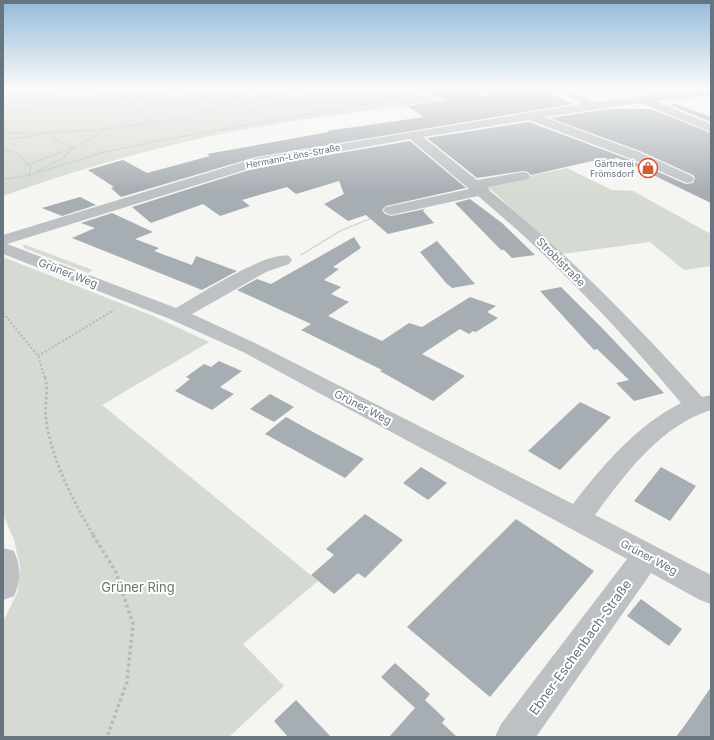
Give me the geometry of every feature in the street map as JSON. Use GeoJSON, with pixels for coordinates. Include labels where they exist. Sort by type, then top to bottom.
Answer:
{"type":"FeatureCollection","features":[{"type":"Feature","properties":{"kind":"street","name":"Hermann-Löns-Straße"},"geometry":{"type":"LineString","coordinates":[[3,240],[237,167],[323,150],[497,122]]}},
{"type":"Feature","properties":{"kind":"street"},"geometry":{"type":"LineString","coordinates":[[546,122],[634,155],[687,179]]}},
{"type":"Feature","properties":{"kind":"street"},"geometry":{"type":"LineString","coordinates":[[696,122],[711,128]]}},
{"type":"Feature","properties":{"kind":"street","name":"Stroblstraße"},"geometry":{"type":"LineString","coordinates":[[413,135],[524,226],[570,270],[650,352],[704,403]]}},
{"type":"Feature","properties":{"kind":"street"},"geometry":{"type":"LineString","coordinates":[[391,210],[523,176]]}},
{"type":"Feature","properties":{"kind":"street","name":"Grüner Weg"},"geometry":{"type":"LineString","coordinates":[[3,248],[177,315],[250,348],[711,590]]}},
{"type":"Feature","properties":{"kind":"street"},"geometry":{"type":"LineString","coordinates":[[177,315],[260,268],[283,260]]}},
{"type":"Feature","properties":{"kind":"street"},"geometry":{"type":"LineString","coordinates":[[577,519],[628,456],[656,428],[678,413],[704,403]]}},
{"type":"Feature","properties":{"kind":"street","name":"Ebner-Eschenbach-Straße"},"geometry":{"type":"LineString","coordinates":[[514,737],[634,574],[646,555]]}},
{"type":"Feature","properties":{"kind":"street"},"geometry":{"type":"LineString","coordinates":[[3,560],[5,570],[3,587]]}},
{"type":"Feature","properties":{"kind":"path"},"geometry":{"type":"LineString","coordinates":[[3,122],[6,124],[6,132],[3,137]]}},
{"type":"Feature","properties":{"kind":"path"},"geometry":{"type":"LineString","coordinates":[[11,139],[50,134],[105,130],[152,122]]}},
{"type":"Feature","properties":{"kind":"path"},"geometry":{"type":"LineString","coordinates":[[3,177],[8,179],[29,175],[101,153],[261,122]]}},
{"type":"Feature","properties":{"kind":"path"},"geometry":{"type":"LineString","coordinates":[[26,165],[73,148],[105,130]]}},
{"type":"Feature","properties":{"kind":"path"},"geometry":{"type":"LineString","coordinates":[[3,132],[50,134],[54,139],[73,148]]}},
{"type":"Feature","properties":{"kind":"path"},"geometry":{"type":"LineString","coordinates":[[29,175],[54,164],[70,153],[73,148]]}},
{"type":"Feature","properties":{"kind":"path"},"geometry":{"type":"LineString","coordinates":[[3,149],[10,149],[20,154],[26,165],[31,167],[29,175]]}},
{"type":"Feature","properties":{"kind":"path"},"geometry":{"type":"LineString","coordinates":[[283,260],[304,255],[340,231],[391,210]]}},
{"type":"Feature","properties":{"kind":"path"},"geometry":{"type":"LineString","coordinates":[[38,356],[120,306],[136,299]]}},
{"type":"Feature","properties":{"kind":"path"},"geometry":{"type":"LineString","coordinates":[[3,313],[38,356],[46,381],[46,420],[58,466],[81,515],[116,572],[133,624],[127,682],[107,737]]}},
{"type":"Feature","properties":{"kind":"green space"},"geometry":{"type":"Polygon","coordinates":[[[3,122],[291,122],[240,130],[173,145],[75,172],[3,196],[3,122]]]}},
{"type":"Feature","properties":{"kind":"green space"},"geometry":{"type":"Polygon","coordinates":[[[567,168],[612,190],[633,191],[711,234],[711,266],[684,270],[650,242],[562,254],[486,185],[567,168]]]}},
{"type":"Feature","properties":{"kind":"green space"},"geometry":{"type":"Polygon","coordinates":[[[23,244],[93,270],[88,273],[24,248],[23,244]]]}},
{"type":"Feature","properties":{"kind":"green space","name":"Grüner Ring"},"geometry":{"type":"Polygon","coordinates":[[[3,257],[153,316],[209,342],[102,405],[318,581],[243,644],[284,686],[229,737],[3,737],[3,622],[18,591],[20,566],[14,540],[3,514],[3,257]]]}},
{"type":"Feature","properties":{"kind":"building"},"geometry":{"type":"Polygon","coordinates":[[[393,122],[468,122],[256,157],[121,197],[111,188],[114,187],[88,170],[123,160],[147,173],[210,156],[207,154],[329,132],[327,131],[393,122]]]}},
{"type":"Feature","properties":{"kind":"building"},"geometry":{"type":"Polygon","coordinates":[[[529,122],[628,159],[686,184],[693,183],[695,178],[693,175],[640,151],[560,122],[682,122],[711,133],[711,203],[618,158],[595,162],[592,161],[531,175],[528,172],[523,171],[477,178],[427,138],[529,122]]]}},
{"type":"Feature","properties":{"kind":"building"},"geometry":{"type":"Polygon","coordinates":[[[410,141],[466,188],[386,206],[382,210],[385,214],[391,216],[425,209],[423,211],[434,223],[388,234],[366,215],[348,221],[324,204],[344,194],[339,181],[296,194],[287,187],[242,200],[250,206],[220,216],[203,204],[151,223],[132,207],[258,167],[410,141]]]}},
{"type":"Feature","properties":{"kind":"building"},"geometry":{"type":"Polygon","coordinates":[[[80,197],[96,205],[62,216],[42,208],[80,197]]]}},
{"type":"Feature","properties":{"kind":"building"},"geometry":{"type":"Polygon","coordinates":[[[470,199],[502,223],[535,255],[512,258],[504,250],[501,250],[455,203],[470,199]]]}},
{"type":"Feature","properties":{"kind":"building"},"geometry":{"type":"Polygon","coordinates":[[[112,213],[153,232],[135,239],[159,248],[154,251],[192,265],[196,256],[237,271],[202,290],[72,238],[95,228],[81,223],[112,213]]]}},
{"type":"Feature","properties":{"kind":"building"},"geometry":{"type":"Polygon","coordinates":[[[354,237],[361,248],[333,267],[339,269],[324,280],[341,287],[331,294],[349,302],[328,316],[382,341],[409,323],[422,327],[470,297],[496,306],[487,312],[498,318],[476,332],[473,331],[469,334],[460,329],[422,354],[465,376],[433,401],[380,371],[382,370],[301,330],[311,324],[237,290],[257,279],[271,284],[354,237]]]}},
{"type":"Feature","properties":{"kind":"building"},"geometry":{"type":"Polygon","coordinates":[[[437,241],[475,284],[452,288],[446,283],[420,252],[437,241]]]}},
{"type":"Feature","properties":{"kind":"building"},"geometry":{"type":"Polygon","coordinates":[[[561,287],[664,393],[634,401],[616,383],[629,380],[597,349],[594,350],[540,291],[561,287]]]}},
{"type":"Feature","properties":{"kind":"building"},"geometry":{"type":"Polygon","coordinates":[[[219,361],[242,371],[220,387],[234,394],[212,410],[175,391],[190,379],[186,377],[204,364],[211,367],[219,361]]]}},
{"type":"Feature","properties":{"kind":"building"},"geometry":{"type":"Polygon","coordinates":[[[270,394],[294,407],[274,422],[250,409],[270,394]]]}},
{"type":"Feature","properties":{"kind":"building"},"geometry":{"type":"Polygon","coordinates":[[[580,402],[611,417],[560,470],[528,451],[580,402]]]}},
{"type":"Feature","properties":{"kind":"building"},"geometry":{"type":"Polygon","coordinates":[[[286,417],[364,459],[345,478],[265,434],[286,417]]]}},
{"type":"Feature","properties":{"kind":"building"},"geometry":{"type":"Polygon","coordinates":[[[421,467],[447,483],[428,500],[403,483],[421,467]]]}},
{"type":"Feature","properties":{"kind":"building"},"geometry":{"type":"Polygon","coordinates":[[[661,467],[696,486],[670,521],[634,501],[661,467]]]}},
{"type":"Feature","properties":{"kind":"building"},"geometry":{"type":"Polygon","coordinates":[[[365,514],[403,540],[365,578],[358,573],[334,594],[311,575],[334,555],[326,549],[365,514]]]}},
{"type":"Feature","properties":{"kind":"building"},"geometry":{"type":"Polygon","coordinates":[[[516,519],[594,571],[490,697],[407,627],[516,519]]]}},
{"type":"Feature","properties":{"kind":"building"},"geometry":{"type":"Polygon","coordinates":[[[641,599],[682,629],[669,646],[627,616],[641,599]]]}},
{"type":"Feature","properties":{"kind":"building"},"geometry":{"type":"Polygon","coordinates":[[[395,663],[430,694],[425,700],[445,719],[442,723],[457,737],[389,737],[415,708],[381,677],[395,663]]]}},
{"type":"Feature","properties":{"kind":"building"},"geometry":{"type":"Polygon","coordinates":[[[711,687],[711,737],[676,737],[690,718],[711,687]]]}},
{"type":"Feature","properties":{"kind":"building"},"geometry":{"type":"Polygon","coordinates":[[[296,700],[331,737],[288,737],[274,721],[296,700]]]}},
{"type":"Feature","properties":{"kind":"place","name":"Gärtnerei Frömsdorf"},"geometry":{"type":"Point","coordinates":[648,168]}}]}
